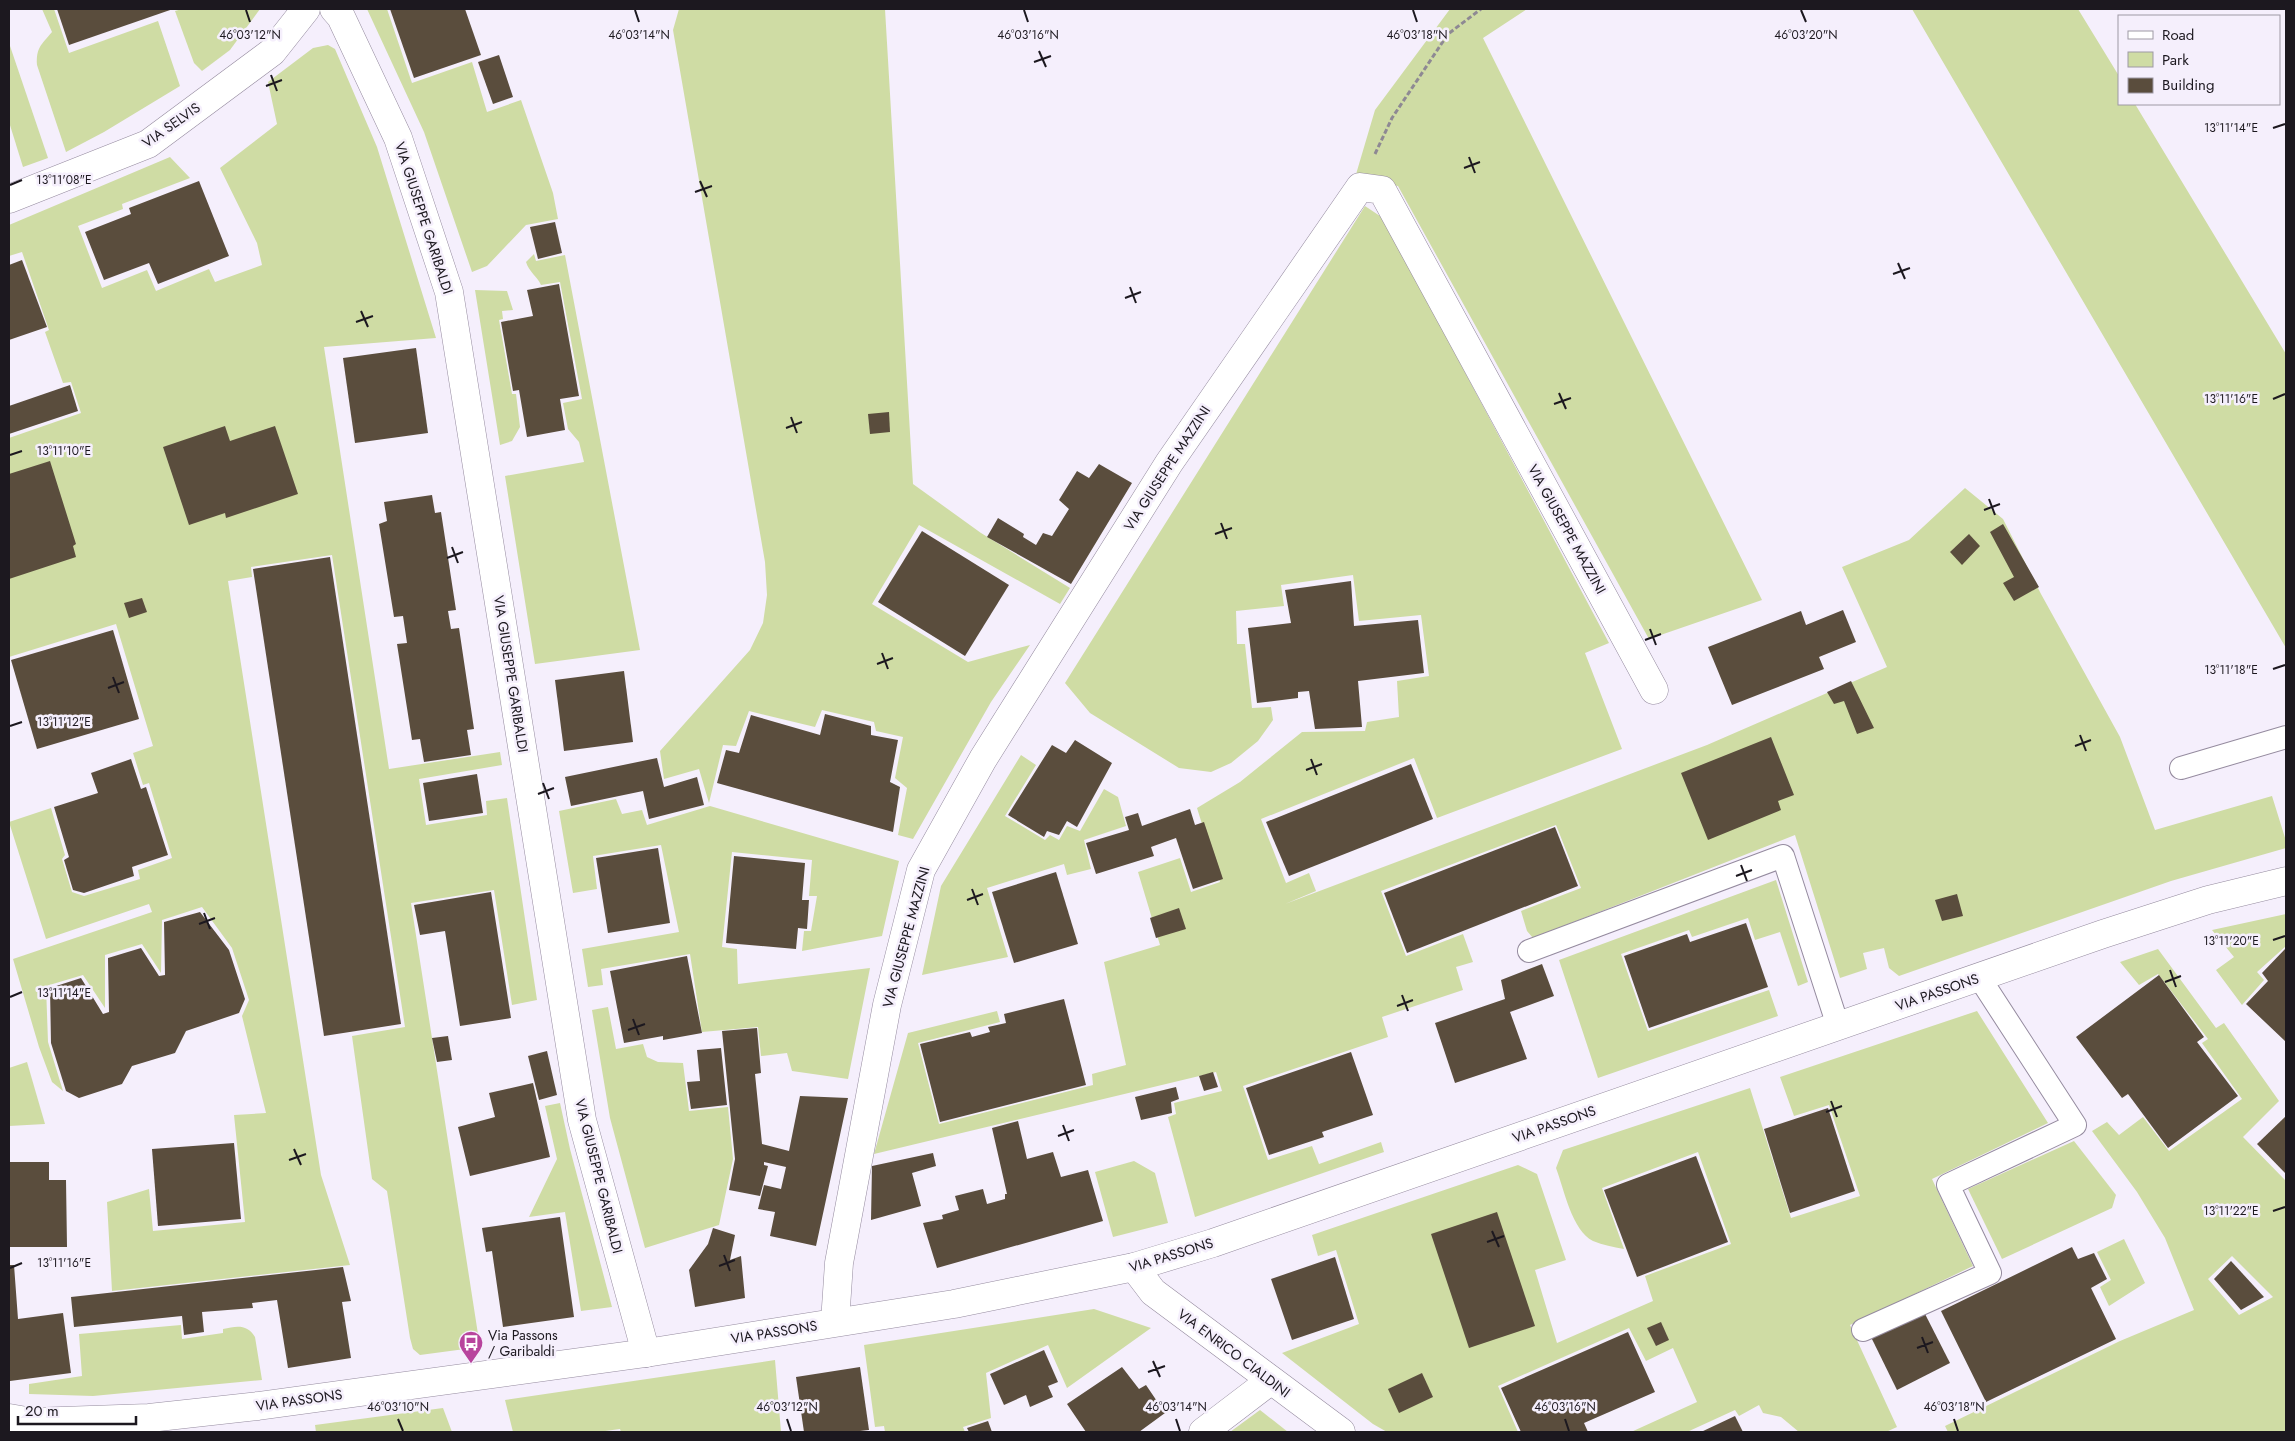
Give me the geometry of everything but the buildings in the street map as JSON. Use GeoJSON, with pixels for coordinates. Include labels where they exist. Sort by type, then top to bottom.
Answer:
{"type":"FeatureCollection","features":[{"type":"Feature","properties":{"kind":"street","name":"VIA SELVIS"},"geometry":{"type":"LineString","coordinates":[[9,199],[148,144],[272,52],[306,9]]}},
{"type":"Feature","properties":{"kind":"street","name":"VIA GIUSEPPE GARIBALDI"},"geometry":{"type":"LineString","coordinates":[[334,9],[341,17],[398,138],[449,292],[582,1120],[646,1353]]}},
{"type":"Feature","properties":{"kind":"street","name":"VIA GIUSEPPE MAZZINI"},"geometry":{"type":"LineString","coordinates":[[836,1322],[839,1263],[886,1005],[921,870],[982,759],[1169,463],[1360,187],[1382,190],[1654,690]]}},
{"type":"Feature","properties":{"kind":"street","name":"VIA PASSONS"},"geometry":{"type":"LineString","coordinates":[[9,1418],[32,1422],[148,1418],[258,1406],[646,1353],[954,1304],[1134,1267],[1213,1243],[1979,977],[2208,900],[2286,881]]}},
{"type":"Feature","properties":{"kind":"street","name":"VIA ENRICO CIALDINI"},"geometry":{"type":"LineString","coordinates":[[1134,1267],[1154,1292],[1270,1381],[1341,1432]]}},
{"type":"Feature","properties":{"kind":"street"},"geometry":{"type":"LineString","coordinates":[[1203,1432],[1270,1381]]}},
{"type":"Feature","properties":{"kind":"lane"},"geometry":{"type":"LineString","coordinates":[[2181,768],[2286,737]]}},
{"type":"Feature","properties":{"kind":"lane"},"geometry":{"type":"LineString","coordinates":[[1529,950],[1783,856],[1838,1026]]}},
{"type":"Feature","properties":{"kind":"lane"},"geometry":{"type":"LineString","coordinates":[[1863,1330],[1990,1273],[1948,1184],[2075,1125],[1979,977]]}},
{"type":"Feature","properties":{"kind":"path"},"geometry":{"type":"LineString","coordinates":[[1360,187],[1392,118],[1448,34],[1481,9]]}},
{"type":"Feature","properties":{"kind":"green space"},"geometry":{"type":"Polygon","coordinates":[[[42,9],[54,9],[69,53],[158,21],[180,86],[104,132],[66,152],[37,65],[37,54],[40,47],[52,32],[42,9]]]}},
{"type":"Feature","properties":{"kind":"green space"},"geometry":{"type":"Polygon","coordinates":[[[182,9],[260,9],[230,50],[202,71],[194,63],[175,11],[182,9]]]}},
{"type":"Feature","properties":{"kind":"green space"},"geometry":{"type":"Polygon","coordinates":[[[367,9],[387,9],[412,83],[472,62],[487,112],[521,100],[553,193],[558,219],[526,225],[487,266],[472,272],[424,132],[367,9]]]}},
{"type":"Feature","properties":{"kind":"green space"},"geometry":{"type":"Polygon","coordinates":[[[679,9],[885,9],[913,484],[981,533],[1070,588],[1060,604],[919,525],[872,604],[968,662],[1030,645],[991,702],[913,839],[898,835],[907,788],[895,778],[903,737],[876,731],[874,722],[822,710],[815,727],[749,711],[736,746],[723,745],[709,803],[699,769],[664,779],[660,751],[750,650],[763,623],[767,595],[765,562],[673,30],[679,9]]]}},
{"type":"Feature","properties":{"kind":"green space"},"geometry":{"type":"Polygon","coordinates":[[[1450,9],[1527,9],[1483,38],[1762,600],[1649,639],[1398,186],[1354,181],[1375,110],[1450,9]]]}},
{"type":"Feature","properties":{"kind":"green space"},"geometry":{"type":"Polygon","coordinates":[[[1912,9],[2078,9],[2118,74],[2118,105],[2136,105],[2286,354],[2286,648],[1912,9]]]}},
{"type":"Feature","properties":{"kind":"green space"},"geometry":{"type":"Polygon","coordinates":[[[9,43],[48,158],[23,167],[9,122],[9,43]]]}},
{"type":"Feature","properties":{"kind":"green space"},"geometry":{"type":"Polygon","coordinates":[[[328,45],[335,49],[377,147],[436,338],[324,347],[389,769],[500,752],[502,765],[419,779],[426,825],[487,815],[486,801],[507,798],[537,1000],[512,1005],[494,890],[411,903],[480,1347],[420,1355],[413,1349],[410,1338],[387,1191],[372,1179],[352,1036],[405,1027],[332,555],[251,567],[252,577],[228,581],[321,1175],[350,1265],[112,1291],[107,1202],[149,1189],[153,1231],[245,1222],[234,1115],[266,1113],[242,1016],[249,1000],[232,948],[202,907],[162,920],[161,973],[142,944],[105,955],[105,1008],[83,975],[46,986],[48,1042],[63,1091],[52,1082],[39,1047],[13,959],[152,912],[149,904],[46,939],[9,822],[51,808],[65,855],[62,859],[72,892],[84,896],[140,879],[138,870],[172,858],[149,783],[143,785],[133,753],[153,746],[116,624],[9,657],[9,438],[81,413],[71,382],[63,383],[45,332],[49,330],[22,252],[9,256],[9,225],[170,157],[190,178],[122,204],[123,209],[78,226],[102,288],[147,270],[156,291],[209,269],[215,282],[262,265],[257,243],[220,168],[277,124],[268,82],[313,48],[328,45]]]}},
{"type":"Feature","properties":{"kind":"green space"},"geometry":{"type":"Polygon","coordinates":[[[1365,206],[1383,218],[1609,643],[1585,653],[1622,749],[1437,818],[1414,758],[1261,819],[1286,883],[1309,873],[1316,891],[1285,904],[1707,745],[1887,667],[1842,567],[1909,540],[1965,488],[2003,519],[2041,594],[2120,737],[2155,830],[2272,796],[2286,841],[2286,848],[2171,881],[1899,976],[1889,968],[1884,948],[1863,953],[1867,969],[1840,978],[1795,835],[1533,938],[1527,931],[1521,911],[1581,888],[1556,825],[1381,891],[1406,956],[1463,934],[1473,962],[1456,967],[1463,990],[1382,1017],[1388,1037],[1243,1086],[1268,1160],[1312,1146],[1319,1164],[1381,1142],[1384,1152],[1195,1217],[1168,1117],[1176,1114],[1174,1103],[1222,1091],[1216,1072],[874,1154],[908,1033],[997,1011],[1000,1022],[918,1043],[939,1124],[1093,1085],[1092,1074],[1126,1065],[1104,962],[1160,945],[1138,872],[1180,858],[1191,892],[1220,882],[1197,808],[1240,782],[1302,732],[1365,731],[1367,722],[1399,717],[1397,681],[1429,676],[1421,615],[1359,621],[1353,575],[1281,585],[1284,606],[1236,611],[1237,644],[1245,644],[1252,708],[1271,707],[1273,720],[1258,741],[1231,763],[1211,772],[1179,768],[1090,713],[1065,683],[1365,206]]]}},
{"type":"Feature","properties":{"kind":"green space"},"geometry":{"type":"Polygon","coordinates":[[[534,254],[536,261],[565,255],[640,650],[535,664],[505,476],[584,462],[579,442],[568,429],[563,403],[582,399],[560,282],[541,285],[526,262],[534,254]]]}},
{"type":"Feature","properties":{"kind":"green space"},"geometry":{"type":"Polygon","coordinates":[[[475,290],[507,291],[513,310],[502,311],[503,319],[499,320],[512,394],[516,394],[520,427],[512,441],[500,445],[475,290]]]}},
{"type":"Feature","properties":{"kind":"green space"},"geometry":{"type":"Polygon","coordinates":[[[1021,755],[1036,765],[1005,816],[1045,840],[1050,835],[1059,840],[1067,826],[1080,831],[1104,789],[1118,797],[1126,826],[1084,840],[1091,869],[1067,875],[1064,864],[987,888],[1008,957],[922,975],[941,886],[1021,755]]]}},
{"type":"Feature","properties":{"kind":"green space"},"geometry":{"type":"Polygon","coordinates":[[[616,799],[622,814],[642,810],[647,825],[710,806],[899,861],[882,936],[802,951],[804,931],[811,931],[817,896],[809,896],[812,860],[732,852],[722,947],[737,949],[738,984],[870,968],[848,1079],[792,1071],[787,1053],[761,1056],[758,1027],[702,1032],[690,954],[601,969],[603,985],[588,987],[582,949],[679,932],[661,845],[593,856],[597,889],[573,893],[559,811],[616,799]]]}},
{"type":"Feature","properties":{"kind":"green space"},"geometry":{"type":"Polygon","coordinates":[[[1776,880],[1808,982],[1798,986],[1780,932],[1755,940],[1748,918],[1692,937],[1689,930],[1621,954],[1648,1031],[1769,990],[1778,1016],[1598,1078],[1559,960],[1776,880]]]}},
{"type":"Feature","properties":{"kind":"green space"},"geometry":{"type":"Polygon","coordinates":[[[2286,914],[2286,946],[2257,972],[2264,980],[2242,1005],[2216,970],[2234,957],[2212,930],[2286,914]]]}},
{"type":"Feature","properties":{"kind":"green space"},"geometry":{"type":"Polygon","coordinates":[[[2158,949],[2216,1028],[2224,1023],[2279,1101],[2243,1137],[2286,1181],[2286,1432],[1948,1432],[1945,1426],[2120,1341],[2194,1310],[2165,1238],[2137,1192],[2092,1131],[2107,1122],[2119,1135],[2143,1117],[2169,1151],[2242,1099],[2202,1043],[2208,1039],[2158,974],[2139,985],[2120,962],[2158,949]],[[2232,1256],[2208,1279],[2239,1315],[2273,1297],[2232,1256]]]}},
{"type":"Feature","properties":{"kind":"green space"},"geometry":{"type":"Polygon","coordinates":[[[608,1007],[616,1049],[643,1044],[647,1057],[658,1062],[683,1063],[689,1111],[728,1107],[733,1159],[719,1225],[645,1248],[610,1118],[592,1010],[608,1007]]]}},
{"type":"Feature","properties":{"kind":"green space"},"geometry":{"type":"Polygon","coordinates":[[[1977,1011],[2048,1123],[1932,1179],[1973,1266],[1850,1325],[1897,1427],[1886,1432],[1799,1432],[1781,1417],[1763,1413],[1759,1405],[1739,1416],[1735,1410],[1687,1432],[1631,1432],[1697,1402],[1673,1348],[1646,1361],[1629,1328],[1498,1386],[1518,1432],[1387,1432],[1373,1424],[1282,1353],[1359,1324],[1336,1250],[1318,1256],[1312,1235],[1518,1165],[1537,1174],[1566,1260],[1535,1270],[1557,1343],[1653,1301],[1645,1276],[1731,1244],[1698,1152],[1602,1188],[1624,1249],[1593,1241],[1579,1228],[1570,1209],[1556,1168],[1563,1150],[1750,1088],[1791,1218],[1860,1196],[1829,1105],[1794,1116],[1780,1077],[1977,1011]]]}},
{"type":"Feature","properties":{"kind":"green space"},"geometry":{"type":"Polygon","coordinates":[[[27,1062],[45,1124],[9,1126],[9,1068],[27,1062]]]}},
{"type":"Feature","properties":{"kind":"green space"},"geometry":{"type":"Polygon","coordinates":[[[560,1103],[570,1149],[612,1307],[581,1311],[565,1212],[529,1217],[557,1159],[545,1106],[560,1103]]]}},
{"type":"Feature","properties":{"kind":"green space"},"geometry":{"type":"Polygon","coordinates":[[[2074,1141],[2116,1195],[2112,1208],[2002,1259],[1968,1189],[2074,1141]]]}},
{"type":"Feature","properties":{"kind":"green space"},"geometry":{"type":"Polygon","coordinates":[[[1134,1161],[1155,1173],[1168,1223],[1113,1237],[1095,1172],[1134,1161]]]}},
{"type":"Feature","properties":{"kind":"green space"},"geometry":{"type":"Polygon","coordinates":[[[2124,1239],[2145,1283],[2109,1306],[2100,1287],[2111,1280],[2097,1252],[2124,1239]]]}},
{"type":"Feature","properties":{"kind":"green space"},"geometry":{"type":"Polygon","coordinates":[[[1094,1309],[1151,1328],[1067,1388],[1048,1345],[986,1373],[991,1418],[963,1427],[965,1432],[885,1432],[884,1426],[875,1427],[864,1345],[1094,1309]]]}},
{"type":"Feature","properties":{"kind":"green space"},"geometry":{"type":"Polygon","coordinates":[[[181,1325],[182,1339],[223,1333],[223,1329],[233,1327],[249,1330],[255,1337],[262,1380],[93,1396],[29,1394],[29,1384],[82,1376],[79,1334],[181,1325]]]}},
{"type":"Feature","properties":{"kind":"green space"},"geometry":{"type":"Polygon","coordinates":[[[775,1360],[781,1432],[621,1432],[620,1429],[598,1432],[513,1432],[505,1400],[775,1360]]]}},
{"type":"Feature","properties":{"kind":"green space"},"geometry":{"type":"Polygon","coordinates":[[[443,1408],[452,1432],[316,1432],[315,1425],[443,1408]]]}},
{"type":"Feature","properties":{"kind":"green space"},"geometry":{"type":"Polygon","coordinates":[[[1260,1410],[1288,1432],[1230,1432],[1260,1410]]]}},
{"type":"Feature","properties":{"kind":"place","name":"Via Passons / Garibaldi"},"geometry":{"type":"Point","coordinates":[471,1364]}}]}
